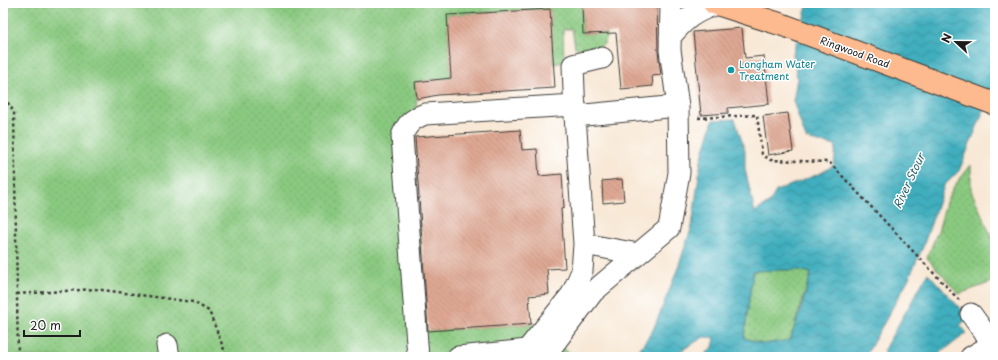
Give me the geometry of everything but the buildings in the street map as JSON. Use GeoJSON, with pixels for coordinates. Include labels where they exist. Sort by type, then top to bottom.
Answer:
{"type":"FeatureCollection","features":[{"type":"Feature","properties":{"kind":"highway","name":"Ringwood Road"},"geometry":{"type":"LineString","coordinates":[[715,4],[786,26],[995,104]]}},
{"type":"Feature","properties":{"kind":"lane"},"geometry":{"type":"LineString","coordinates":[[544,357],[593,292],[669,228],[679,172],[678,113],[670,50],[671,3]]}},
{"type":"Feature","properties":{"kind":"lane"},"geometry":{"type":"LineString","coordinates":[[670,37],[681,24],[696,12],[715,4]]}},
{"type":"Feature","properties":{"kind":"lane"},"geometry":{"type":"LineString","coordinates":[[458,357],[527,350],[572,294],[582,271],[584,244],[573,65],[602,58]]}},
{"type":"Feature","properties":{"kind":"lane"},"geometry":{"type":"LineString","coordinates":[[418,357],[402,136],[406,124],[425,114],[575,110],[678,113]]}},
{"type":"Feature","properties":{"kind":"lane"},"geometry":{"type":"LineString","coordinates":[[584,244],[638,254]]}},
{"type":"Feature","properties":{"kind":"lane"},"geometry":{"type":"LineString","coordinates":[[971,314],[993,343],[971,357]]}},
{"type":"Feature","properties":{"kind":"path"},"geometry":{"type":"LineString","coordinates":[[343,3],[355,3]]}},
{"type":"Feature","properties":{"kind":"path"},"geometry":{"type":"LineString","coordinates":[[3,99],[6,100],[14,112],[18,357]]}},
{"type":"Feature","properties":{"kind":"path"},"geometry":{"type":"LineString","coordinates":[[678,113],[757,115],[762,154],[770,160],[829,162],[971,314]]}},
{"type":"Feature","properties":{"kind":"path"},"geometry":{"type":"LineString","coordinates":[[16,294],[95,289],[193,302],[210,311],[227,357]]}},
{"type":"Feature","properties":{"kind":"green space"},"geometry":{"type":"Polygon","coordinates":[[[3,3],[307,3],[346,7],[360,6],[364,3],[582,3],[583,34],[607,33],[605,43],[598,48],[591,50],[579,49],[575,47],[572,29],[563,29],[564,62],[553,64],[550,9],[447,15],[451,78],[415,82],[417,99],[413,137],[426,331],[531,324],[575,357],[3,357],[3,3]]]}},
{"type":"Feature","properties":{"kind":"green space"},"geometry":{"type":"Polygon","coordinates":[[[971,165],[971,190],[995,245],[995,281],[959,294],[927,258],[939,228],[946,202],[955,185],[971,165]]]}},
{"type":"Feature","properties":{"kind":"green space"},"geometry":{"type":"Polygon","coordinates":[[[799,270],[811,273],[790,340],[763,344],[744,338],[753,271],[799,270]]]}},
{"type":"Feature","properties":{"kind":"water","name":"River Stour"},"geometry":{"type":"Polygon","coordinates":[[[808,3],[995,3],[995,83],[959,171],[944,186],[923,247],[908,280],[865,357],[702,357],[713,347],[715,338],[704,337],[674,355],[675,357],[634,357],[653,330],[676,273],[692,226],[701,160],[713,120],[735,119],[745,151],[745,169],[755,212],[770,202],[776,191],[821,173],[834,165],[836,146],[806,139],[793,101],[797,78],[793,54],[808,3]],[[799,270],[753,271],[744,338],[763,344],[790,340],[801,309],[811,273],[799,270]]]}},
{"type":"Feature","properties":{"kind":"water"},"geometry":{"type":"Polygon","coordinates":[[[928,273],[969,318],[960,325],[967,333],[935,357],[887,357],[883,351],[928,273]]]}},
{"type":"Feature","properties":{"kind":"place","name":"Longham Water Treatment"},"geometry":{"type":"Point","coordinates":[731,70]}}]}
